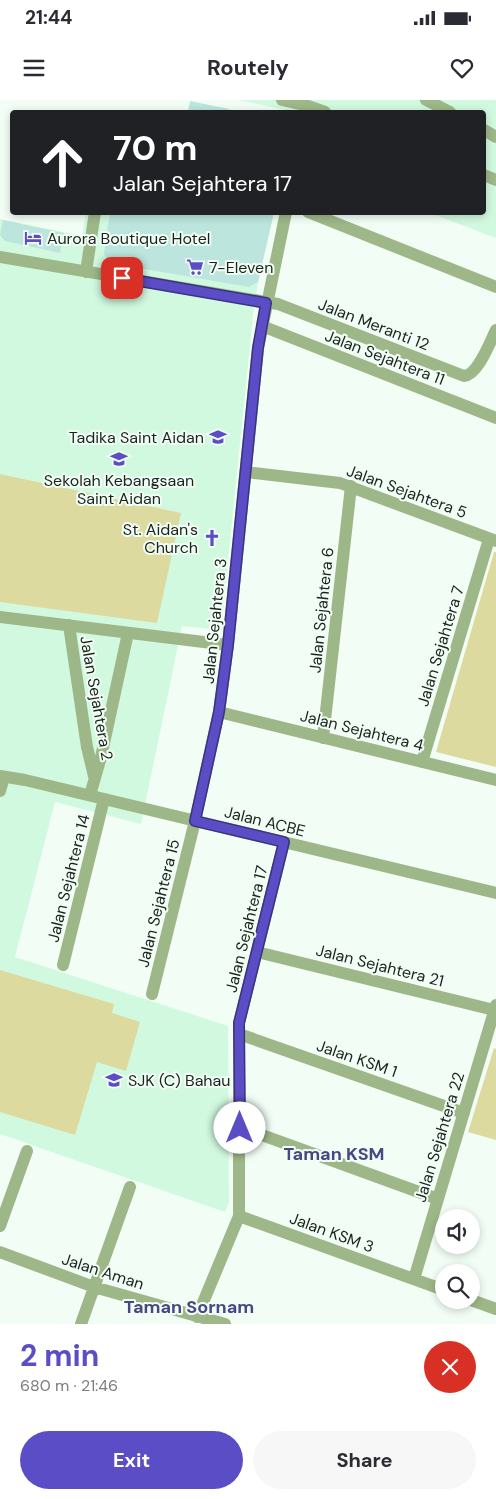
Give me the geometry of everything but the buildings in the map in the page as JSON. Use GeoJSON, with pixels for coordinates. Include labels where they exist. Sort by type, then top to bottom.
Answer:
{"type":"FeatureCollection","features":[{"type":"Feature","properties":{"kind":"street"},"geometry":{"type":"LineString","coordinates":[[282,100],[308,106]]}},
{"type":"Feature","properties":{"kind":"street"},"geometry":{"type":"LineString","coordinates":[[426,100],[446,110]]}},
{"type":"Feature","properties":{"kind":"street"},"geometry":{"type":"LineString","coordinates":[[86,272],[95,215]]}},
{"type":"Feature","properties":{"kind":"street","name":"Jalan Sejahtera 3"},"geometry":{"type":"LineString","coordinates":[[195,821],[219,712],[228,645],[262,326],[285,215]]}},
{"type":"Feature","properties":{"kind":"street"},"geometry":{"type":"LineString","coordinates":[[316,215],[496,287]]}},
{"type":"Feature","properties":{"kind":"street","name":"Jalan Meranti 12"},"geometry":{"type":"LineString","coordinates":[[0,257],[278,304],[459,375],[469,376],[476,370],[496,330]]}},
{"type":"Feature","properties":{"kind":"street","name":"Jalan Sejahtera 11"},"geometry":{"type":"LineString","coordinates":[[262,326],[496,418]]}},
{"type":"Feature","properties":{"kind":"street","name":"Jalan Sejahtera 5"},"geometry":{"type":"LineString","coordinates":[[246,472],[328,480],[351,486],[493,540]]}},
{"type":"Feature","properties":{"kind":"street","name":"Jalan Sejahtera 6"},"geometry":{"type":"LineString","coordinates":[[323,738],[351,486]]}},
{"type":"Feature","properties":{"kind":"street","name":"Jalan Sejahtera 7"},"geometry":{"type":"LineString","coordinates":[[422,762],[493,540]]}},
{"type":"Feature","properties":{"kind":"street"},"geometry":{"type":"LineString","coordinates":[[0,617],[228,645]]}},
{"type":"Feature","properties":{"kind":"street","name":"Jalan Sejahtera 2"},"geometry":{"type":"LineString","coordinates":[[69,625],[87,747],[94,776]]}},
{"type":"Feature","properties":{"kind":"street","name":"Jalan Sejahtera 2"},"geometry":{"type":"LineString","coordinates":[[90,795],[101,757],[128,633]]}},
{"type":"Feature","properties":{"kind":"street","name":"Jalan Sejahtera 4"},"geometry":{"type":"LineString","coordinates":[[219,712],[496,780]]}},
{"type":"Feature","properties":{"kind":"street"},"geometry":{"type":"LineString","coordinates":[[0,791],[1,774]]}},
{"type":"Feature","properties":{"kind":"street","name":"Jalan ACBE"},"geometry":{"type":"LineString","coordinates":[[1,774],[496,893]]}},
{"type":"Feature","properties":{"kind":"street","name":"Jalan Sejahtera 14"},"geometry":{"type":"LineString","coordinates":[[63,965],[104,799]]}},
{"type":"Feature","properties":{"kind":"street","name":"Jalan Sejahtera 15"},"geometry":{"type":"LineString","coordinates":[[152,994],[195,821]]}},
{"type":"Feature","properties":{"kind":"street","name":"Jalan Sejahtera 17"},"geometry":{"type":"LineString","coordinates":[[239,1216],[239,1028],[284,842]]}},
{"type":"Feature","properties":{"kind":"street","name":"Jalan Sejahtera 21"},"geometry":{"type":"LineString","coordinates":[[257,952],[495,1007]]}},
{"type":"Feature","properties":{"kind":"street","name":"Jalan Sejahtera 22"},"geometry":{"type":"LineString","coordinates":[[414,1279],[495,1007]]}},
{"type":"Feature","properties":{"kind":"street","name":"Jalan KSM 1"},"geometry":{"type":"LineString","coordinates":[[239,1028],[464,1113]]}},
{"type":"Feature","properties":{"kind":"street"},"geometry":{"type":"LineString","coordinates":[[240,1128],[438,1199]]}},
{"type":"Feature","properties":{"kind":"street"},"geometry":{"type":"LineString","coordinates":[[0,1226],[27,1151]]}},
{"type":"Feature","properties":{"kind":"street"},"geometry":{"type":"LineString","coordinates":[[81,1324],[130,1187]]}},
{"type":"Feature","properties":{"kind":"street"},"geometry":{"type":"LineString","coordinates":[[197,1317],[239,1216]]}},
{"type":"Feature","properties":{"kind":"street","name":"Jalan KSM 3"},"geometry":{"type":"LineString","coordinates":[[239,1216],[435,1287]]}},
{"type":"Feature","properties":{"kind":"street","name":"Jalan Aman"},"geometry":{"type":"LineString","coordinates":[[0,1252],[94,1287],[226,1324]]}},
{"type":"Feature","properties":{"kind":"street"},"geometry":{"type":"LineString","coordinates":[[480,1303],[496,1308]]}},
{"type":"Feature","properties":{"kind":"shaded area"},"geometry":{"type":"Polygon","coordinates":[[[239,100],[496,100],[496,238],[435,215],[486,215],[486,110],[286,110],[239,100]]]}},
{"type":"Feature","properties":{"kind":"shaded area"},"geometry":{"type":"Polygon","coordinates":[[[86,215],[274,215],[258,282],[253,315],[221,630],[182,626],[141,824],[55,802],[15,957],[228,1026],[229,1202],[225,1212],[0,1134],[0,219],[82,236],[86,215]]]}},
{"type":"Feature","properties":{"kind":"shaded area"},"geometry":{"type":"Polygon","coordinates":[[[0,474],[181,513],[157,623],[0,602],[0,474]]]}},
{"type":"Feature","properties":{"kind":"shaded area"},"geometry":{"type":"Polygon","coordinates":[[[494,552],[496,552],[496,767],[436,752],[494,552]]]}},
{"type":"Feature","properties":{"kind":"shaded area"},"geometry":{"type":"Polygon","coordinates":[[[0,970],[114,1004],[112,1013],[140,1022],[126,1071],[97,1062],[75,1135],[0,1112],[0,970]]]}},
{"type":"Feature","properties":{"kind":"shaded area"},"geometry":{"type":"Polygon","coordinates":[[[494,1048],[496,1049],[496,1140],[468,1132],[494,1048]]]}},
{"type":"Feature","properties":{"kind":"place","name":"Aurora Boutique Hotel"},"geometry":{"type":"Point","coordinates":[33,238]}},
{"type":"Feature","properties":{"kind":"place","name":"7-Eleven"},"geometry":{"type":"Point","coordinates":[195,267]}},
{"type":"Feature","properties":{"kind":"place","name":"Tadika Saint Aidan"},"geometry":{"type":"Point","coordinates":[218,437]}},
{"type":"Feature","properties":{"kind":"place","name":"Sekolah Kebangsaan Saint Aidan"},"geometry":{"type":"Point","coordinates":[119,459]}},
{"type":"Feature","properties":{"kind":"place","name":"St. Aidan's Church"},"geometry":{"type":"Point","coordinates":[212,538]}},
{"type":"Feature","properties":{"kind":"place","name":"SJK (C) Bahau"},"geometry":{"type":"Point","coordinates":[114,1080]}},
{"type":"Feature","properties":{"kind":"district","name":"Taman KSM"},"geometry":{"type":"Point","coordinates":[334,1154]}},
{"type":"Feature","properties":{"kind":"district","name":"Taman Sornam"},"geometry":{"type":"Point","coordinates":[189,1307]}},
{"type":"Feature","properties":{"kind":"route"},"geometry":{"type":"LineString","coordinates":[[122,278],[266,303],[258,348],[222,695],[195,821],[284,842],[239,1023],[240,1128]]}}]}
